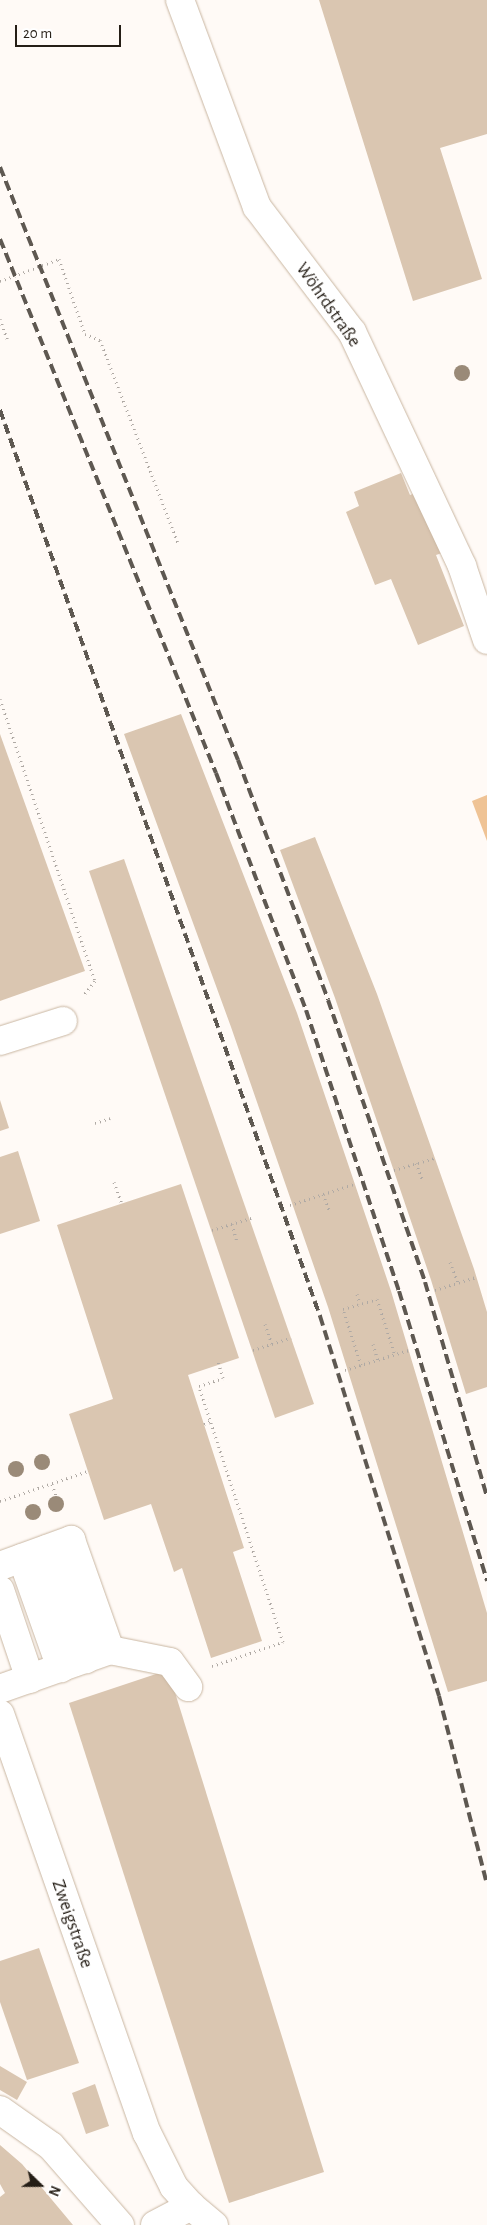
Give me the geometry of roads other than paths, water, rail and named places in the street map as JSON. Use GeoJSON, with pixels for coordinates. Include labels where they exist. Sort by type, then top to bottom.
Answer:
{"type":"FeatureCollection","features":[{"type":"Feature","properties":{"kind":"street","name":"Wöhrdstraße"},"geometry":{"type":"LineString","coordinates":[[180,0],[257,207],[352,332],[462,566],[487,640]]}},
{"type":"Feature","properties":{"kind":"street"},"geometry":{"type":"LineString","coordinates":[[0,1041],[63,1021]]}},
{"type":"Feature","properties":{"kind":"street"},"geometry":{"type":"LineString","coordinates":[[23,1558],[98,1654]]}},
{"type":"Feature","properties":{"kind":"street"},"geometry":{"type":"LineString","coordinates":[[23,1558],[61,1668]]}},
{"type":"Feature","properties":{"kind":"street"},"geometry":{"type":"LineString","coordinates":[[0,1590],[30,1679]]}},
{"type":"Feature","properties":{"kind":"street"},"geometry":{"type":"LineString","coordinates":[[0,1689],[98,1654],[170,1662],[182,1679]]}},
{"type":"Feature","properties":{"kind":"street","name":"Zweigstraße"},"geometry":{"type":"LineString","coordinates":[[0,1714],[147,2133],[174,2186],[191,2206],[214,2225]]}},
{"type":"Feature","properties":{"kind":"street"},"geometry":{"type":"LineString","coordinates":[[0,2110],[51,2146],[120,2225]]}},
{"type":"Feature","properties":{"kind":"street"},"geometry":{"type":"LineString","coordinates":[[155,2225],[191,2206]]}},
{"type":"Feature","properties":{"kind":"railway"},"geometry":{"type":"LineString","coordinates":[[0,167],[238,760],[328,1000],[425,1282],[487,1497]]}},
{"type":"Feature","properties":{"kind":"railway"},"geometry":{"type":"LineString","coordinates":[[0,239],[216,773],[306,1010],[399,1291],[487,1581]]}},
{"type":"Feature","properties":{"kind":"railway"},"geometry":{"type":"LineString","coordinates":[[0,410],[320,1316],[439,1696],[487,1884]]}}]}
